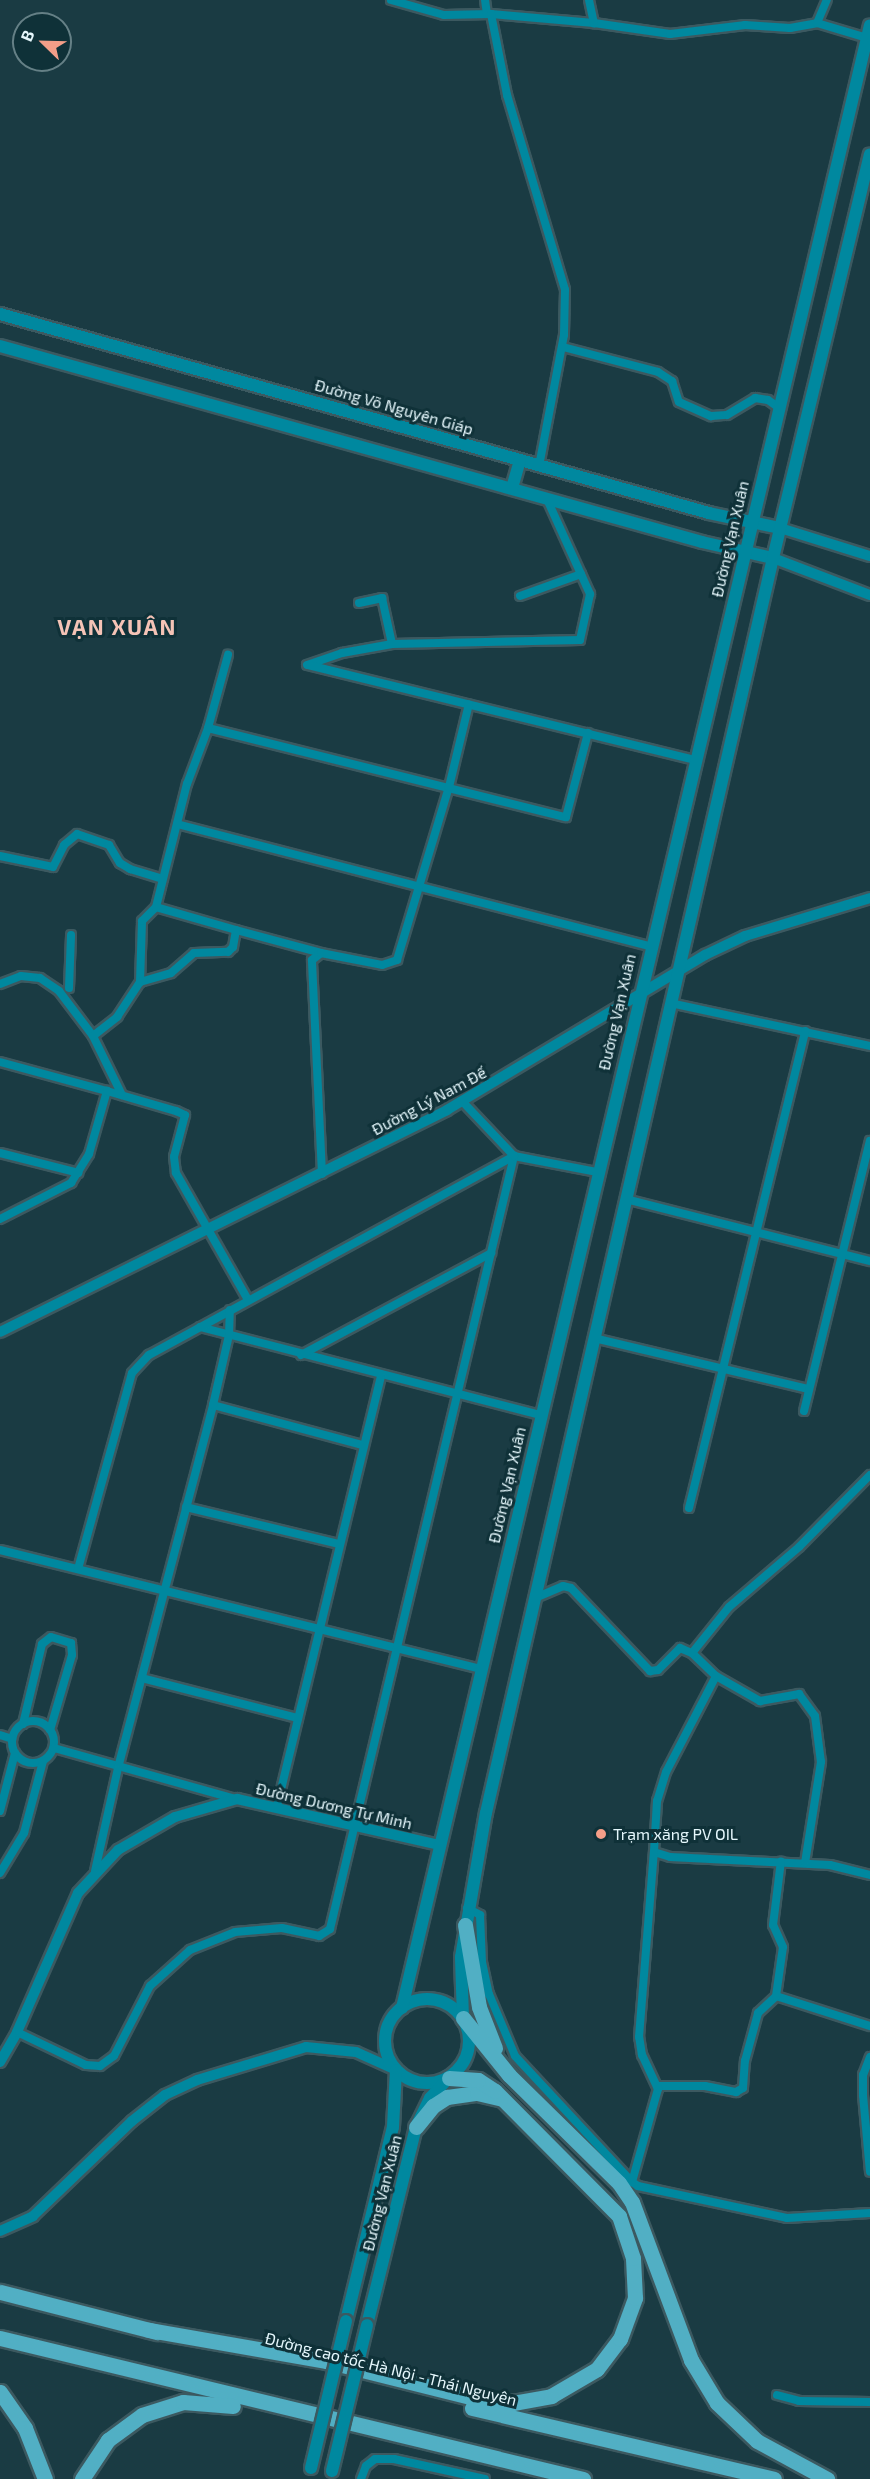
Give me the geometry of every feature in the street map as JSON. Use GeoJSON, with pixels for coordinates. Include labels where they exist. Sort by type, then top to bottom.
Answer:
{"type":"FeatureCollection","features":[{"type":"Feature","properties":{"kind":"highway"},"geometry":{"type":"LineString","coordinates":[[465,1925],[479,2007],[509,2075]]}},
{"type":"Feature","properties":{"kind":"highway"},"geometry":{"type":"LineString","coordinates":[[463,2018],[509,2075],[619,2183],[632,2202],[692,2360],[717,2403],[757,2440],[827,2479]]}},
{"type":"Feature","properties":{"kind":"highway"},"geometry":{"type":"LineString","coordinates":[[149,2330],[327,2361],[490,2402],[533,2400],[578,2382],[610,2355],[630,2317],[635,2276],[628,2238],[619,2216],[604,2196],[503,2099],[478,2080],[448,2078]]}},
{"type":"Feature","properties":{"kind":"highway"},"geometry":{"type":"LineString","coordinates":[[416,2127],[433,2106],[447,2097],[477,2093],[503,2099]]}},
{"type":"Feature","properties":{"kind":"highway","name":"Đường cao tốc Hà Nội - Thái Nguyên"},"geometry":{"type":"LineString","coordinates":[[0,2292],[149,2330],[774,2479]]}},
{"type":"Feature","properties":{"kind":"highway"},"geometry":{"type":"LineString","coordinates":[[0,2338],[583,2479]]}},
{"type":"Feature","properties":{"kind":"highway"},"geometry":{"type":"LineString","coordinates":[[0,2392],[25,2428],[45,2479]]}},
{"type":"Feature","properties":{"kind":"highway"},"geometry":{"type":"LineString","coordinates":[[82,2479],[98,2450],[130,2421],[167,2406],[198,2401],[225,2404],[541,2479]]}},
{"type":"Feature","properties":{"kind":"main road","name":"Đường Vạn Xuân"},"geometry":{"type":"LineString","coordinates":[[402,2008],[638,996],[870,25]]}},
{"type":"Feature","properties":{"kind":"main road"},"geometry":{"type":"LineString","coordinates":[[463,2018],[454,2007],[428,1998],[402,2008],[389,2023],[385,2044],[396,2070],[421,2083],[448,2078],[467,2057],[469,2037],[463,2018],[461,1957],[467,1908],[670,1003],[780,528],[870,154]]}},
{"type":"Feature","properties":{"kind":"main road","name":"Đường Võ Nguyên Giáp"},"geometry":{"type":"LineString","coordinates":[[0,314],[520,460],[780,528]]}},
{"type":"Feature","properties":{"kind":"main road"},"geometry":{"type":"LineString","coordinates":[[0,346],[547,499],[773,558]]}},
{"type":"Feature","properties":{"kind":"main road"},"geometry":{"type":"LineString","coordinates":[[512,488],[520,460]]}},
{"type":"Feature","properties":{"kind":"main road","name":"Đường Vạn Xuân"},"geometry":{"type":"LineString","coordinates":[[310,2473],[393,2127],[396,2070]]}},
{"type":"Feature","properties":{"kind":"main road","name":"Đường Vạn Xuân"},"geometry":{"type":"LineString","coordinates":[[332,2475],[416,2127],[430,2098],[448,2078]]}},
{"type":"Feature","properties":{"kind":"street"},"geometry":{"type":"LineString","coordinates":[[391,0],[430,13],[489,14],[594,22],[680,34],[733,26],[790,28],[817,23],[867,38]]}},
{"type":"Feature","properties":{"kind":"street"},"geometry":{"type":"LineString","coordinates":[[485,0],[507,94],[565,291],[562,347],[539,465]]}},
{"type":"Feature","properties":{"kind":"street"},"geometry":{"type":"LineString","coordinates":[[589,0],[594,22]]}},
{"type":"Feature","properties":{"kind":"street"},"geometry":{"type":"LineString","coordinates":[[817,23],[827,0]]}},
{"type":"Feature","properties":{"kind":"street"},"geometry":{"type":"LineString","coordinates":[[562,347],[658,372],[672,381],[679,402],[711,416],[727,415],[755,398],[768,400],[778,408]]}},
{"type":"Feature","properties":{"kind":"street"},"geometry":{"type":"LineString","coordinates":[[547,499],[590,594],[580,640],[392,644],[342,653],[307,665],[694,760]]}},
{"type":"Feature","properties":{"kind":"street"},"geometry":{"type":"LineString","coordinates":[[780,528],[870,556]]}},
{"type":"Feature","properties":{"kind":"street"},"geometry":{"type":"LineString","coordinates":[[773,558],[870,595]]}},
{"type":"Feature","properties":{"kind":"street"},"geometry":{"type":"LineString","coordinates":[[520,596],[581,574]]}},
{"type":"Feature","properties":{"kind":"street"},"geometry":{"type":"LineString","coordinates":[[359,603],[382,598],[392,644]]}},
{"type":"Feature","properties":{"kind":"street"},"geometry":{"type":"LineString","coordinates":[[93,1036],[117,1017],[140,982],[142,921],[156,908],[177,824],[208,728],[228,655]]}},
{"type":"Feature","properties":{"kind":"street"},"geometry":{"type":"LineString","coordinates":[[156,908],[321,953],[382,965],[393,963],[400,954],[449,787],[470,704]]}},
{"type":"Feature","properties":{"kind":"street"},"geometry":{"type":"LineString","coordinates":[[208,728],[566,816],[588,733]]}},
{"type":"Feature","properties":{"kind":"street"},"geometry":{"type":"LineString","coordinates":[[177,824],[650,946]]}},
{"type":"Feature","properties":{"kind":"street"},"geometry":{"type":"LineString","coordinates":[[0,856],[53,867],[64,845],[77,834],[109,845],[120,863],[130,869],[163,879]]}},
{"type":"Feature","properties":{"kind":"street","name":"Đường Lý Nam Đế"},"geometry":{"type":"LineString","coordinates":[[0,1332],[209,1231],[463,1102],[678,970],[745,936],[870,898]]}},
{"type":"Feature","properties":{"kind":"street"},"geometry":{"type":"LineString","coordinates":[[140,982],[171,973],[194,953],[230,951],[236,930]]}},
{"type":"Feature","properties":{"kind":"street"},"geometry":{"type":"LineString","coordinates":[[69,995],[71,935]]}},
{"type":"Feature","properties":{"kind":"street"},"geometry":{"type":"LineString","coordinates":[[321,953],[312,960],[312,1021],[322,1174]]}},
{"type":"Feature","properties":{"kind":"street"},"geometry":{"type":"LineString","coordinates":[[0,984],[21,976],[40,978],[69,995],[93,1036],[122,1095]]}},
{"type":"Feature","properties":{"kind":"street"},"geometry":{"type":"LineString","coordinates":[[670,1003],[870,1046]]}},
{"type":"Feature","properties":{"kind":"street"},"geometry":{"type":"LineString","coordinates":[[689,1508],[754,1229],[805,1031]]}},
{"type":"Feature","properties":{"kind":"street"},"geometry":{"type":"LineString","coordinates":[[0,1062],[122,1095],[185,1115],[174,1166],[248,1300]]}},
{"type":"Feature","properties":{"kind":"street"},"geometry":{"type":"LineString","coordinates":[[0,1219],[61,1191],[79,1173],[89,1154],[107,1091]]}},
{"type":"Feature","properties":{"kind":"street"},"geometry":{"type":"LineString","coordinates":[[463,1102],[514,1156],[597,1172]]}},
{"type":"Feature","properties":{"kind":"street"},"geometry":{"type":"LineString","coordinates":[[804,1412],[807,1389],[870,1141]]}},
{"type":"Feature","properties":{"kind":"street"},"geometry":{"type":"LineString","coordinates":[[0,1153],[79,1173]]}},
{"type":"Feature","properties":{"kind":"street"},"geometry":{"type":"LineString","coordinates":[[17,2032],[86,2066],[100,2066],[114,2056],[150,1986],[190,1950],[235,1932],[282,1928],[325,1934],[330,1929],[514,1156]]}},
{"type":"Feature","properties":{"kind":"street"},"geometry":{"type":"LineString","coordinates":[[78,1569],[132,1373],[149,1355],[514,1156]]}},
{"type":"Feature","properties":{"kind":"street"},"geometry":{"type":"LineString","coordinates":[[626,1199],[754,1229],[870,1260]]}},
{"type":"Feature","properties":{"kind":"street"},"geometry":{"type":"LineString","coordinates":[[301,1355],[491,1253]]}},
{"type":"Feature","properties":{"kind":"street"},"geometry":{"type":"LineString","coordinates":[[95,1870],[163,1590],[213,1405],[229,1335],[230,1310]]}},
{"type":"Feature","properties":{"kind":"street"},"geometry":{"type":"LineString","coordinates":[[200,1327],[381,1377],[541,1415]]}},
{"type":"Feature","properties":{"kind":"street"},"geometry":{"type":"LineString","coordinates":[[594,1338],[807,1389]]}},
{"type":"Feature","properties":{"kind":"street"},"geometry":{"type":"LineString","coordinates":[[277,1806],[362,1445],[381,1377]]}},
{"type":"Feature","properties":{"kind":"street"},"geometry":{"type":"LineString","coordinates":[[213,1405],[362,1445]]}},
{"type":"Feature","properties":{"kind":"street"},"geometry":{"type":"LineString","coordinates":[[692,1653],[735,1601],[799,1547],[870,1475]]}},
{"type":"Feature","properties":{"kind":"street"},"geometry":{"type":"LineString","coordinates":[[186,1507],[339,1544]]}},
{"type":"Feature","properties":{"kind":"street"},"geometry":{"type":"LineString","coordinates":[[0,1550],[482,1669]]}},
{"type":"Feature","properties":{"kind":"street"},"geometry":{"type":"LineString","coordinates":[[535,1598],[563,1586],[571,1588],[650,1671],[658,1670],[680,1648],[692,1653],[716,1676],[760,1701],[800,1694],[815,1716],[821,1762],[805,1863]]}},
{"type":"Feature","properties":{"kind":"street"},"geometry":{"type":"LineString","coordinates":[[0,1811],[15,1753],[12,1739],[23,1724],[42,1644],[51,1637],[71,1643],[72,1655],[50,1730],[54,1748]]}},
{"type":"Feature","properties":{"kind":"street"},"geometry":{"type":"LineString","coordinates":[[632,2181],[655,2111],[657,2086],[642,2055],[639,2037],[657,1801],[666,1772],[716,1676]]}},
{"type":"Feature","properties":{"kind":"street"},"geometry":{"type":"LineString","coordinates":[[142,1678],[298,1718]]}},
{"type":"Feature","properties":{"kind":"street"},"geometry":{"type":"LineString","coordinates":[[23,1724],[41,1722],[50,1730]]}},
{"type":"Feature","properties":{"kind":"street"},"geometry":{"type":"LineString","coordinates":[[0,1735],[12,1739]]}},
{"type":"Feature","properties":{"kind":"street"},"geometry":{"type":"LineString","coordinates":[[54,1748],[119,1764],[237,1799]]}},
{"type":"Feature","properties":{"kind":"street"},"geometry":{"type":"LineString","coordinates":[[0,1873],[24,1833],[43,1761],[54,1748]]}},
{"type":"Feature","properties":{"kind":"street"},"geometry":{"type":"LineString","coordinates":[[15,1753],[24,1762],[43,1761]]}},
{"type":"Feature","properties":{"kind":"street","name":"Đường Dương Tự Minh"},"geometry":{"type":"LineString","coordinates":[[0,2062],[17,2032],[66,1913],[95,1870],[118,1850],[165,1822],[237,1799],[277,1806],[440,1845]]}},
{"type":"Feature","properties":{"kind":"street"},"geometry":{"type":"LineString","coordinates":[[654,1852],[670,1857],[805,1863],[870,1875]]}},
{"type":"Feature","properties":{"kind":"street"},"geometry":{"type":"LineString","coordinates":[[657,2086],[740,2091],[758,2013],[776,1996],[783,1947],[773,1925],[781,1861]]}},
{"type":"Feature","properties":{"kind":"street"},"geometry":{"type":"LineString","coordinates":[[467,1908],[480,1915],[482,1962],[489,1994],[515,2055],[638,2186],[788,2218],[870,2213]]}},
{"type":"Feature","properties":{"kind":"street"},"geometry":{"type":"LineString","coordinates":[[776,1996],[870,2026]]}},
{"type":"Feature","properties":{"kind":"street"},"geometry":{"type":"LineString","coordinates":[[0,2230],[33,2216],[132,2121],[165,2095],[196,2080],[306,2047],[356,2052],[396,2070]]}},
{"type":"Feature","properties":{"kind":"street"},"geometry":{"type":"LineString","coordinates":[[870,2057],[863,2074],[862,2096],[870,2172]]}},
{"type":"Feature","properties":{"kind":"street"},"geometry":{"type":"LineString","coordinates":[[777,2395],[799,2401],[870,2402]]}},
{"type":"Feature","properties":{"kind":"street"},"geometry":{"type":"LineString","coordinates":[[361,2479],[366,2466],[375,2459],[485,2479]]}},
{"type":"Feature","properties":{"kind":"place","name":"Trạm xăng PV OIL"},"geometry":{"type":"Point","coordinates":[601,1834]}},
{"type":"Feature","properties":{"kind":"district","name":"VẠN XUÂN"},"geometry":{"type":"Point","coordinates":[117,627]}}]}
